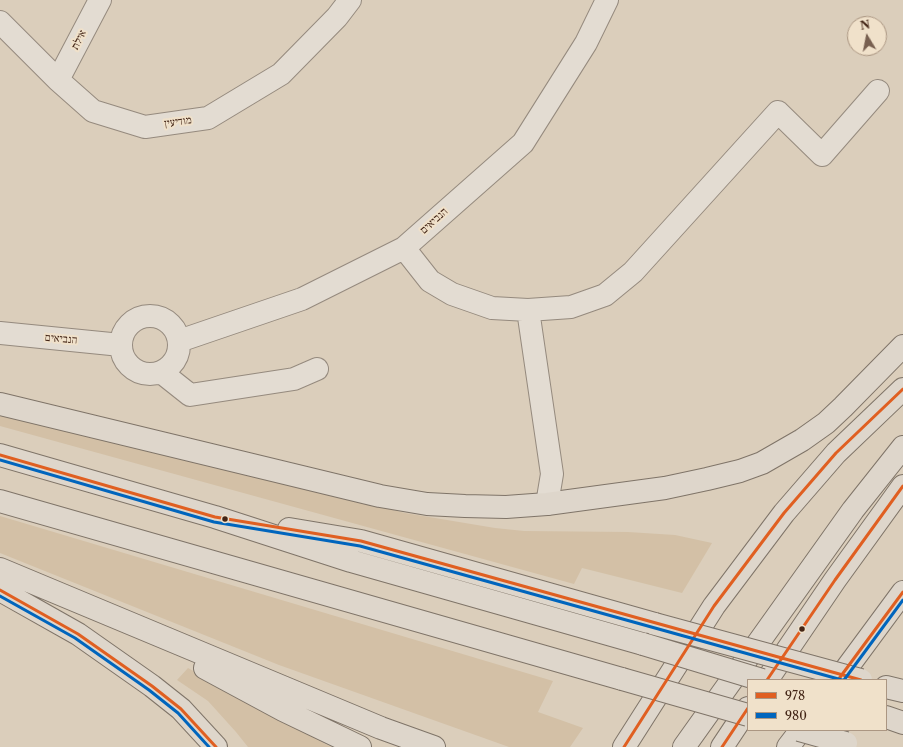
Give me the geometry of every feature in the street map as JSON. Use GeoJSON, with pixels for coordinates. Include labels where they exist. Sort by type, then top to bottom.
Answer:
{"type":"FeatureCollection","features":[{"type":"Feature","properties":{"kind":"highway"},"geometry":{"type":"LineString","coordinates":[[0,404],[380,496],[427,504],[465,506],[547,504],[665,488],[740,471],[762,463],[802,440],[826,423],[903,346]]}},
{"type":"Feature","properties":{"kind":"highway"},"geometry":{"type":"LineString","coordinates":[[624,747],[714,606],[784,513],[836,453],[903,389]]}},
{"type":"Feature","properties":{"kind":"highway"},"geometry":{"type":"LineString","coordinates":[[684,747],[854,510],[903,446]]}},
{"type":"Feature","properties":{"kind":"highway"},"geometry":{"type":"LineString","coordinates":[[0,455],[215,517],[351,561],[643,644],[759,679]]}},
{"type":"Feature","properties":{"kind":"highway"},"geometry":{"type":"LineString","coordinates":[[768,679],[835,580],[903,486]]}},
{"type":"Feature","properties":{"kind":"highway"},"geometry":{"type":"LineString","coordinates":[[0,501],[747,715]]}},
{"type":"Feature","properties":{"kind":"highway"},"geometry":{"type":"LineString","coordinates":[[215,517],[361,542],[857,679]]}},
{"type":"Feature","properties":{"kind":"highway"},"geometry":{"type":"LineString","coordinates":[[0,569],[381,728],[434,747]]}},
{"type":"Feature","properties":{"kind":"highway"},"geometry":{"type":"LineString","coordinates":[[0,590],[78,634],[152,686],[181,709],[216,747]]}},
{"type":"Feature","properties":{"kind":"highway"},"geometry":{"type":"LineString","coordinates":[[839,679],[903,592]]}},
{"type":"Feature","properties":{"kind":"highway"},"geometry":{"type":"LineString","coordinates":[[90,607],[277,706],[360,747]]}},
{"type":"Feature","properties":{"kind":"highway"},"geometry":{"type":"LineString","coordinates":[[887,687],[903,691]]}},
{"type":"Feature","properties":{"kind":"highway"},"geometry":{"type":"LineString","coordinates":[[722,747],[747,710]]}},
{"type":"Feature","properties":{"kind":"highway"},"geometry":{"type":"LineString","coordinates":[[887,717],[903,723]]}},
{"type":"Feature","properties":{"kind":"highway"},"geometry":{"type":"LineString","coordinates":[[788,747],[799,731]]}},
{"type":"Feature","properties":{"kind":"highway"},"geometry":{"type":"LineString","coordinates":[[803,731],[852,745]]}},
{"type":"Feature","properties":{"kind":"highway"},"geometry":{"type":"LineString","coordinates":[[335,735],[368,747]]}},
{"type":"Feature","properties":{"kind":"street","name":"אילת"},"geometry":{"type":"LineString","coordinates":[[58,80],[100,0]]}},
{"type":"Feature","properties":{"kind":"street","name":"מודיעין"},"geometry":{"type":"LineString","coordinates":[[0,22],[58,80],[93,111],[145,127],[208,118],[281,74],[337,17],[350,0]]}},
{"type":"Feature","properties":{"kind":"street","name":"הנביאים"},"geometry":{"type":"LineString","coordinates":[[179,341],[302,299],[404,248],[523,143],[586,43],[607,0]]}},
{"type":"Feature","properties":{"kind":"street"},"geometry":{"type":"LineString","coordinates":[[404,248],[430,281],[452,294],[492,308],[528,310],[571,307],[604,295],[633,272],[778,112],[822,155],[878,91]]}},
{"type":"Feature","properties":{"kind":"street"},"geometry":{"type":"LineString","coordinates":[[528,310],[552,474],[547,504]]}},
{"type":"Feature","properties":{"kind":"street"},"geometry":{"type":"LineString","coordinates":[[153,316],[170,324],[176,332],[179,341],[179,350],[175,359],[170,367],[162,372],[147,374],[134,369],[127,363],[122,354],[122,336],[127,327],[134,321],[143,317],[153,316]]}},
{"type":"Feature","properties":{"kind":"street","name":"הנביאים"},"geometry":{"type":"LineString","coordinates":[[0,334],[121,345]]}},
{"type":"Feature","properties":{"kind":"street"},"geometry":{"type":"LineString","coordinates":[[162,372],[190,395],[294,379],[317,369]]}},
{"type":"Feature","properties":{"kind":"shaded area"},"geometry":{"type":"Polygon","coordinates":[[[0,412],[405,513],[495,528],[524,531],[628,532],[675,535],[712,543],[682,593],[582,568],[574,584],[0,426],[0,412]]]}},
{"type":"Feature","properties":{"kind":"shaded area"},"geometry":{"type":"Polygon","coordinates":[[[0,516],[553,681],[538,712],[583,728],[570,747],[509,747],[279,665],[0,553],[0,516]]]}},
{"type":"Feature","properties":{"kind":"shaded area"},"geometry":{"type":"Polygon","coordinates":[[[188,668],[332,747],[248,747],[208,701],[177,680],[188,668]]]}},
{"type":"Feature","properties":{"kind":"transit line","name":"978"},"geometry":{"type":"LineString","coordinates":[[624,747],[714,606],[784,513],[836,453],[903,389]]}},
{"type":"Feature","properties":{"kind":"transit line","name":"978"},"geometry":{"type":"LineString","coordinates":[[0,455],[215,517],[361,541],[857,679]]}},
{"type":"Feature","properties":{"kind":"transit line","name":"980"},"geometry":{"type":"LineString","coordinates":[[0,460],[214,522],[360,546],[838,679]]}},
{"type":"Feature","properties":{"kind":"transit line","name":"978"},"geometry":{"type":"LineString","coordinates":[[768,679],[835,580],[903,486]]}},
{"type":"Feature","properties":{"kind":"transit line","name":"978"},"geometry":{"type":"LineString","coordinates":[[0,590],[78,634],[152,686],[181,709],[216,747]]}},
{"type":"Feature","properties":{"kind":"transit line","name":"978"},"geometry":{"type":"LineString","coordinates":[[839,679],[903,592]]}},
{"type":"Feature","properties":{"kind":"transit line","name":"980"},"geometry":{"type":"LineString","coordinates":[[0,596],[75,638],[149,690],[178,713],[209,747]]}},
{"type":"Feature","properties":{"kind":"transit line","name":"980"},"geometry":{"type":"LineString","coordinates":[[845,679],[903,600]]}},
{"type":"Feature","properties":{"kind":"transit line","name":"978"},"geometry":{"type":"LineString","coordinates":[[722,747],[747,710]]}}]}
